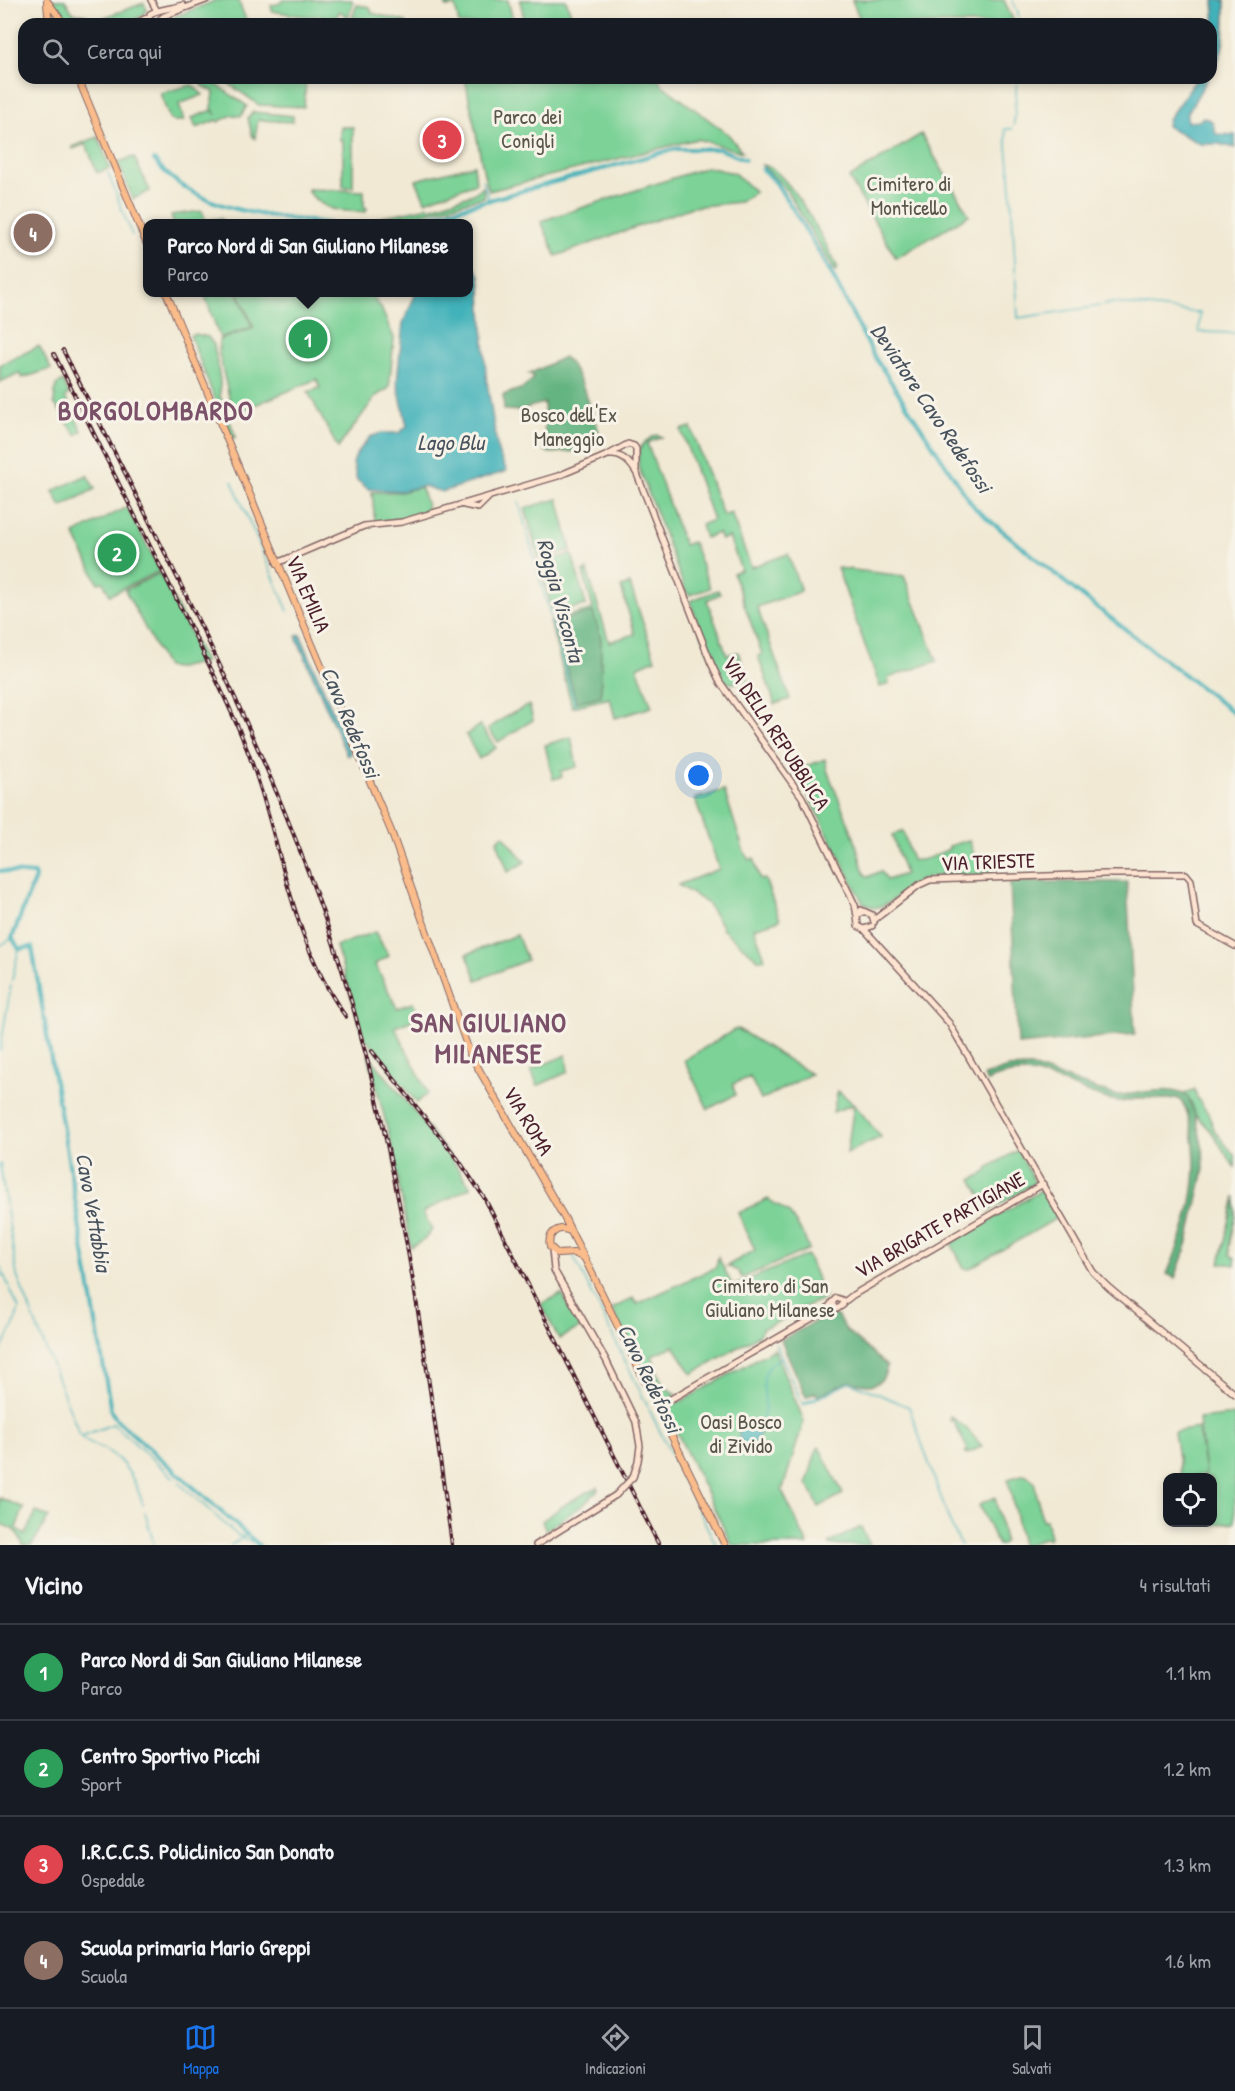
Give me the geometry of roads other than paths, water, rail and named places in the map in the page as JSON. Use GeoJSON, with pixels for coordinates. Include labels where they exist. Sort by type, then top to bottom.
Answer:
{"type":"FeatureCollection","features":[{"type":"Feature","properties":{"kind":"main road"},"geometry":{"type":"LineString","coordinates":[[47,1],[48,18]]}},
{"type":"Feature","properties":{"kind":"main road"},"geometry":{"type":"LineString","coordinates":[[47,1],[60,18]]}},
{"type":"Feature","properties":{"kind":"main road"},"geometry":{"type":"LineString","coordinates":[[80,84],[143,237]]}},
{"type":"Feature","properties":{"kind":"main road","name":"VIA EMILIA"},"geometry":{"type":"LineString","coordinates":[[168,297],[391,831],[466,1044]]}},
{"type":"Feature","properties":{"kind":"main road","name":"VIA ROMA"},"geometry":{"type":"LineString","coordinates":[[466,1044],[572,1233]]}},
{"type":"Feature","properties":{"kind":"main road"},"geometry":{"type":"LineString","coordinates":[[562,1213],[562,1223],[549,1238],[552,1249],[556,1253],[579,1254],[586,1262]]}},
{"type":"Feature","properties":{"kind":"main road"},"geometry":{"type":"LineString","coordinates":[[558,1229],[566,1229],[572,1233],[725,1545]]}},
{"type":"Feature","properties":{"kind":"main road"},"geometry":{"type":"LineString","coordinates":[[566,1254],[573,1249],[575,1242]]}},
{"type":"Feature","properties":{"kind":"street"},"geometry":{"type":"LineString","coordinates":[[149,0],[159,14],[159,18]]}},
{"type":"Feature","properties":{"kind":"street"},"geometry":{"type":"LineString","coordinates":[[149,0],[150,18]]}},
{"type":"Feature","properties":{"kind":"street"},"geometry":{"type":"LineString","coordinates":[[159,14],[196,0]]}},
{"type":"Feature","properties":{"kind":"street"},"geometry":{"type":"LineString","coordinates":[[145,18],[206,0]]}},
{"type":"Feature","properties":{"kind":"street"},"geometry":{"type":"LineString","coordinates":[[278,563],[364,526],[399,523],[477,503],[490,496],[558,476],[628,444],[634,446],[637,452],[636,457],[628,461],[610,454]]}},
{"type":"Feature","properties":{"kind":"street"},"geometry":{"type":"LineString","coordinates":[[621,449],[622,457]]}},
{"type":"Feature","properties":{"kind":"street","name":"VIA DELLA REPUBBLICA"},"geometry":{"type":"LineString","coordinates":[[636,457],[637,474]]}},
{"type":"Feature","properties":{"kind":"street","name":"VIA DELLA REPUBBLICA"},"geometry":{"type":"LineString","coordinates":[[628,461],[637,474],[720,682],[802,797],[855,905],[858,926],[864,929],[949,1023],[1083,1256],[1104,1284],[1235,1394]]}},
{"type":"Feature","properties":{"kind":"street","name":"VIA TRIESTE"},"geometry":{"type":"LineString","coordinates":[[872,920],[919,885],[930,880],[1105,874],[1186,874],[1191,879],[1197,925],[1235,946]]}},
{"type":"Feature","properties":{"kind":"street","name":"VIA DELLA REPUBBLICA"},"geometry":{"type":"LineString","coordinates":[[855,905],[863,912]]}},
{"type":"Feature","properties":{"kind":"street"},"geometry":{"type":"LineString","coordinates":[[857,916],[863,912],[872,920],[882,950]]}},
{"type":"Feature","properties":{"kind":"street"},"geometry":{"type":"LineString","coordinates":[[864,929],[872,920]]}},
{"type":"Feature","properties":{"kind":"street","name":"VIA BRIGATE PARTIGIANE"},"geometry":{"type":"LineString","coordinates":[[842,1301],[1043,1184]]}},
{"type":"Feature","properties":{"kind":"street"},"geometry":{"type":"LineString","coordinates":[[536,1545],[616,1495],[633,1477],[640,1446],[636,1422],[606,1360],[552,1266],[552,1249]]}},
{"type":"Feature","properties":{"kind":"street"},"geometry":{"type":"LineString","coordinates":[[558,1276],[556,1263],[559,1256],[566,1254]]}},
{"type":"Feature","properties":{"kind":"street"},"geometry":{"type":"LineString","coordinates":[[657,1407],[821,1313],[833,1305],[834,1299],[842,1301],[839,1309],[833,1305]]}},
{"type":"Feature","properties":{"kind":"water"},"geometry":{"type":"Polygon","coordinates":[[[1214,0],[1225,0],[1225,29],[1217,63],[1217,18],[1214,18],[1214,0]]]}},
{"type":"Feature","properties":{"kind":"water"},"geometry":{"type":"Polygon","coordinates":[[[1193,84],[1204,84],[1187,114],[1187,122],[1199,121],[1203,117],[1212,121],[1216,134],[1235,135],[1235,148],[1219,144],[1200,144],[1167,126],[1168,119],[1193,84]]]}},
{"type":"Feature","properties":{"kind":"water","name":"Lago Blu"},"geometry":{"type":"Polygon","coordinates":[[[473,265],[480,276],[486,375],[498,452],[507,471],[442,492],[423,486],[402,491],[368,489],[357,480],[353,463],[357,453],[370,437],[381,433],[399,433],[407,426],[397,382],[403,323],[414,297],[473,297],[473,265]]]}},
{"type":"Feature","properties":{"kind":"water"},"geometry":{"type":"Polygon","coordinates":[[[300,634],[351,754],[347,756],[296,636],[300,634]]]}},
{"type":"Feature","properties":{"kind":"water"},"geometry":{"type":"Polygon","coordinates":[[[757,1422],[762,1426],[761,1433],[750,1448],[745,1448],[739,1438],[739,1428],[757,1422]]]}},
{"type":"Feature","properties":{"kind":"waterway"},"geometry":{"type":"LineString","coordinates":[[1012,0],[1018,18]]}},
{"type":"Feature","properties":{"kind":"waterway"},"geometry":{"type":"LineString","coordinates":[[1014,125],[1017,84]]}},
{"type":"Feature","properties":{"kind":"waterway"},"geometry":{"type":"LineString","coordinates":[[1012,129],[1005,129],[1010,174],[1018,318],[1100,306]]}},
{"type":"Feature","properties":{"kind":"waterway","name":"Deviatore Cavo Redefossi"},"geometry":{"type":"LineString","coordinates":[[420,219],[675,149],[719,149],[745,159]]}},
{"type":"Feature","properties":{"kind":"waterway","name":"Deviatore Cavo Redefossi"},"geometry":{"type":"LineString","coordinates":[[154,160],[171,178],[212,201],[258,214],[290,219]]}},
{"type":"Feature","properties":{"kind":"waterway","name":"Deviatore Cavo Redefossi"},"geometry":{"type":"LineString","coordinates":[[762,169],[776,183],[829,269],[874,356],[976,509],[1077,592],[1235,714]]}},
{"type":"Feature","properties":{"kind":"waterway","name":"Cavo Redefossi"},"geometry":{"type":"LineString","coordinates":[[108,173],[132,235]]}},
{"type":"Feature","properties":{"kind":"waterway"},"geometry":{"type":"LineString","coordinates":[[483,180],[489,202]]}},
{"type":"Feature","properties":{"kind":"waterway"},"geometry":{"type":"LineString","coordinates":[[1104,305],[1113,303],[1200,313],[1199,332],[1235,333]]}},
{"type":"Feature","properties":{"kind":"waterway","name":"Cavo Redefossi"},"geometry":{"type":"LineString","coordinates":[[232,481],[288,611]]}},
{"type":"Feature","properties":{"kind":"waterway","name":"Roggia Visconta"},"geometry":{"type":"LineString","coordinates":[[519,503],[575,705]]}},
{"type":"Feature","properties":{"kind":"waterway","name":"Cavo Vettabbia"},"geometry":{"type":"LineString","coordinates":[[0,871],[34,874],[35,878],[12,938],[19,949],[32,947],[111,1411],[118,1421],[259,1545]]}},
{"type":"Feature","properties":{"kind":"waterway"},"geometry":{"type":"LineString","coordinates":[[0,946],[12,938]]}},
{"type":"Feature","properties":{"kind":"waterway"},"geometry":{"type":"LineString","coordinates":[[12,980],[19,949]]}},
{"type":"Feature","properties":{"kind":"waterway"},"geometry":{"type":"LineString","coordinates":[[0,1051],[11,985]]}},
{"type":"Feature","properties":{"kind":"waterway"},"geometry":{"type":"LineString","coordinates":[[0,1164],[17,1276],[79,1433],[82,1436],[113,1424],[174,1478]]}},
{"type":"Feature","properties":{"kind":"waterway","name":"Cavo Redefossi"},"geometry":{"type":"LineString","coordinates":[[574,1257],[716,1545]]}},
{"type":"Feature","properties":{"kind":"waterway"},"geometry":{"type":"LineString","coordinates":[[0,1266],[19,1309],[0,1352]]}},
{"type":"Feature","properties":{"kind":"waterway"},"geometry":{"type":"LineString","coordinates":[[776,1345],[803,1405],[850,1382],[909,1407],[950,1523],[961,1545]]}},
{"type":"Feature","properties":{"kind":"waterway"},"geometry":{"type":"LineString","coordinates":[[759,1425],[765,1407],[766,1372],[781,1358]]}},
{"type":"Feature","properties":{"kind":"waterway"},"geometry":{"type":"LineString","coordinates":[[804,1403],[817,1397]]}},
{"type":"Feature","properties":{"kind":"waterway"},"geometry":{"type":"LineString","coordinates":[[82,1437],[107,1451],[126,1467],[138,1489],[143,1505]]}},
{"type":"Feature","properties":{"kind":"waterway"},"geometry":{"type":"LineString","coordinates":[[179,1483],[237,1535],[244,1537]]}},
{"type":"Feature","properties":{"kind":"waterway"},"geometry":{"type":"LineString","coordinates":[[145,1512],[154,1545]]}},
{"type":"Feature","properties":{"kind":"waterway"},"geometry":{"type":"LineString","coordinates":[[231,1545],[247,1534]]}},
{"type":"Feature","properties":{"kind":"waterway","name":"Cavo Vettabbia"},"geometry":{"type":"LineString","coordinates":[[242,1539],[255,1542]]}},
{"type":"Feature","properties":{"kind":"railway"},"geometry":{"type":"LineString","coordinates":[[63,350],[178,578],[250,732],[315,889],[342,970],[380,1112],[409,1255],[452,1545]]}},
{"type":"Feature","properties":{"kind":"railway"},"geometry":{"type":"LineString","coordinates":[[54,354],[207,660],[235,721],[255,772],[297,916],[310,951],[326,985],[346,1017]]}},
{"type":"Feature","properties":{"kind":"railway"},"geometry":{"type":"LineString","coordinates":[[372,1051],[458,1159],[485,1199],[659,1545]]}},
{"type":"Feature","properties":{"kind":"place","name":"I.R.C.C.S. Policlinico San Donato"},"geometry":{"type":"Point","coordinates":[442,140]}},
{"type":"Feature","properties":{"kind":"place","name":"Scuola primaria Mario Greppi"},"geometry":{"type":"Point","coordinates":[33,233]}},
{"type":"Feature","properties":{"kind":"place","name":"Parco Nord di San Giuliano Milanese"},"geometry":{"type":"Point","coordinates":[308,339]}},
{"type":"Feature","properties":{"kind":"place","name":"Centro Sportivo Picchi"},"geometry":{"type":"Point","coordinates":[117,553]}},
{"type":"Feature","properties":{"kind":"district","name":"BORGOLOMBARDO"},"geometry":{"type":"Point","coordinates":[156,411]}},
{"type":"Feature","properties":{"kind":"district","name":"SAN GIULIANO MILANESE"},"geometry":{"type":"Point","coordinates":[489,1038]}},
{"type":"Feature","properties":{"kind":"park label","name":"Parco dei Conigli"},"geometry":{"type":"Point","coordinates":[528,129]}},
{"type":"Feature","properties":{"kind":"park label","name":"Cimitero di Monticello"},"geometry":{"type":"Point","coordinates":[909,196]}},
{"type":"Feature","properties":{"kind":"park label","name":"Bosco dell'Ex Maneggio"},"geometry":{"type":"Point","coordinates":[569,427]}},
{"type":"Feature","properties":{"kind":"park label","name":"Cimitero di San Giuliano Milanese"},"geometry":{"type":"Point","coordinates":[770,1298]}},
{"type":"Feature","properties":{"kind":"park label","name":"Oasi Bosco di Zivido"},"geometry":{"type":"Point","coordinates":[741,1434]}}]}
